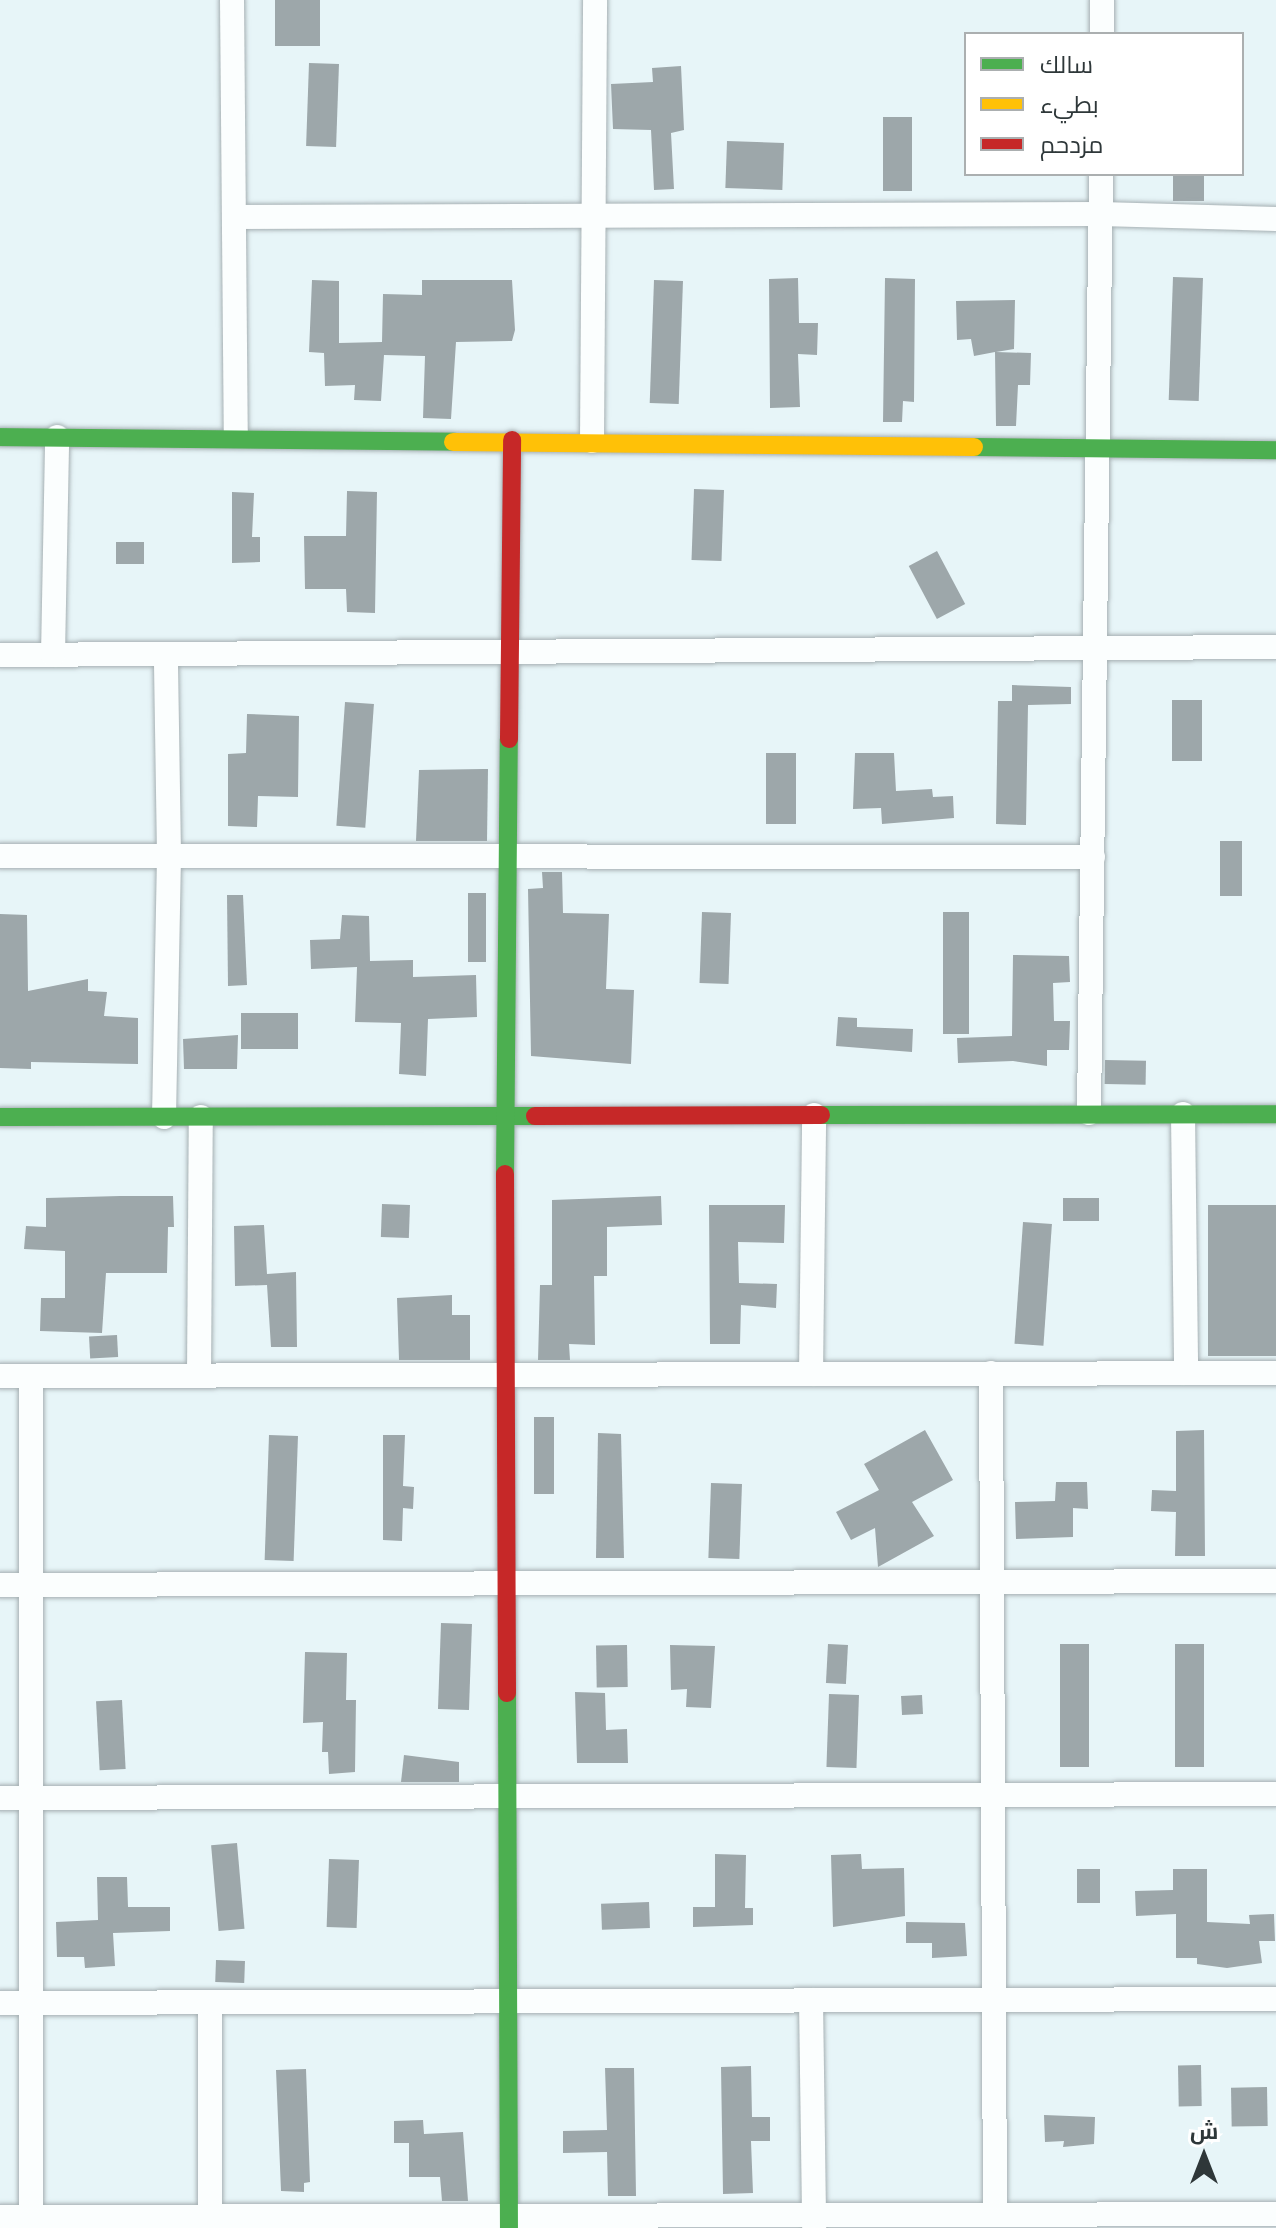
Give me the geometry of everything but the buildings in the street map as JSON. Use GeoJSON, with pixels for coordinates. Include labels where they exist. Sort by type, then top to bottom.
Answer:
{"type":"FeatureCollection","features":[{"type":"Feature","properties":{"kind":"street"},"geometry":{"type":"LineString","coordinates":[[232,0],[236,436]]}},
{"type":"Feature","properties":{"kind":"street"},"geometry":{"type":"LineString","coordinates":[[592,441],[595,0]]}},
{"type":"Feature","properties":{"kind":"street"},"geometry":{"type":"LineString","coordinates":[[1102,0],[1102,32]]}},
{"type":"Feature","properties":{"kind":"street"},"geometry":{"type":"LineString","coordinates":[[1089,1113],[1100,448],[1101,176]]}},
{"type":"Feature","properties":{"kind":"street"},"geometry":{"type":"LineString","coordinates":[[234,217],[1101,214],[1276,219]]}},
{"type":"Feature","properties":{"kind":"street"},"geometry":{"type":"LineString","coordinates":[[0,437],[236,436],[1276,450]]}},
{"type":"Feature","properties":{"kind":"street"},"geometry":{"type":"LineString","coordinates":[[53,655],[57,437]]}},
{"type":"Feature","properties":{"kind":"street"},"geometry":{"type":"LineString","coordinates":[[509,2222],[505,860],[512,440]]}},
{"type":"Feature","properties":{"kind":"street"},"geometry":{"type":"LineString","coordinates":[[0,655],[510,655],[1095,645],[1276,647]]}},
{"type":"Feature","properties":{"kind":"street"},"geometry":{"type":"LineString","coordinates":[[164,1117],[169,855],[166,654]]}},
{"type":"Feature","properties":{"kind":"street"},"geometry":{"type":"LineString","coordinates":[[0,856],[505,860],[1093,857]]}},
{"type":"Feature","properties":{"kind":"street"},"geometry":{"type":"LineString","coordinates":[[1183,1114],[1186,1373]]}},
{"type":"Feature","properties":{"kind":"street"},"geometry":{"type":"LineString","coordinates":[[0,1117],[1276,1114]]}},
{"type":"Feature","properties":{"kind":"street"},"geometry":{"type":"LineString","coordinates":[[811,1374],[814,1115]]}},
{"type":"Feature","properties":{"kind":"street"},"geometry":{"type":"LineString","coordinates":[[199,1375],[201,1117]]}},
{"type":"Feature","properties":{"kind":"street"},"geometry":{"type":"LineString","coordinates":[[991,1373],[995,2215]]}},
{"type":"Feature","properties":{"kind":"street"},"geometry":{"type":"LineString","coordinates":[[0,1376],[1276,1373]]}},
{"type":"Feature","properties":{"kind":"street"},"geometry":{"type":"LineString","coordinates":[[31,1376],[31,2217]]}},
{"type":"Feature","properties":{"kind":"street"},"geometry":{"type":"LineString","coordinates":[[0,1585],[1276,1581]]}},
{"type":"Feature","properties":{"kind":"street"},"geometry":{"type":"LineString","coordinates":[[0,1798],[1276,1794]]}},
{"type":"Feature","properties":{"kind":"street"},"geometry":{"type":"LineString","coordinates":[[0,2003],[1276,1999]]}},
{"type":"Feature","properties":{"kind":"street"},"geometry":{"type":"LineString","coordinates":[[811,2000],[814,2222]]}},
{"type":"Feature","properties":{"kind":"street"},"geometry":{"type":"LineString","coordinates":[[210,2003],[210,2222]]}},
{"type":"Feature","properties":{"kind":"street"},"geometry":{"type":"LineString","coordinates":[[0,2217],[210,2222],[814,2222],[995,2215],[1186,2221],[1276,2214]]}},
{"type":"Feature","properties":{"kind":"traffic: fast"},"geometry":{"type":"LineString","coordinates":[[0,437],[453,442]]}},
{"type":"Feature","properties":{"kind":"traffic: fast"},"geometry":{"type":"LineString","coordinates":[[974,447],[1276,450]]}},
{"type":"Feature","properties":{"kind":"traffic: fast"},"geometry":{"type":"LineString","coordinates":[[505,1174],[509,739]]}},
{"type":"Feature","properties":{"kind":"traffic: fast"},"geometry":{"type":"LineString","coordinates":[[821,1115],[1276,1114]]}},
{"type":"Feature","properties":{"kind":"traffic: fast"},"geometry":{"type":"LineString","coordinates":[[0,1117],[535,1116]]}},
{"type":"Feature","properties":{"kind":"traffic: fast"},"geometry":{"type":"LineString","coordinates":[[507,1693],[509,2228]]}},
{"type":"Feature","properties":{"kind":"traffic: slow"},"geometry":{"type":"LineString","coordinates":[[453,442],[974,447]]}},
{"type":"Feature","properties":{"kind":"traffic: jam"},"geometry":{"type":"LineString","coordinates":[[509,739],[512,440]]}},
{"type":"Feature","properties":{"kind":"traffic: jam"},"geometry":{"type":"LineString","coordinates":[[535,1116],[821,1115]]}},
{"type":"Feature","properties":{"kind":"traffic: jam"},"geometry":{"type":"LineString","coordinates":[[505,1174],[507,1693]]}}]}
